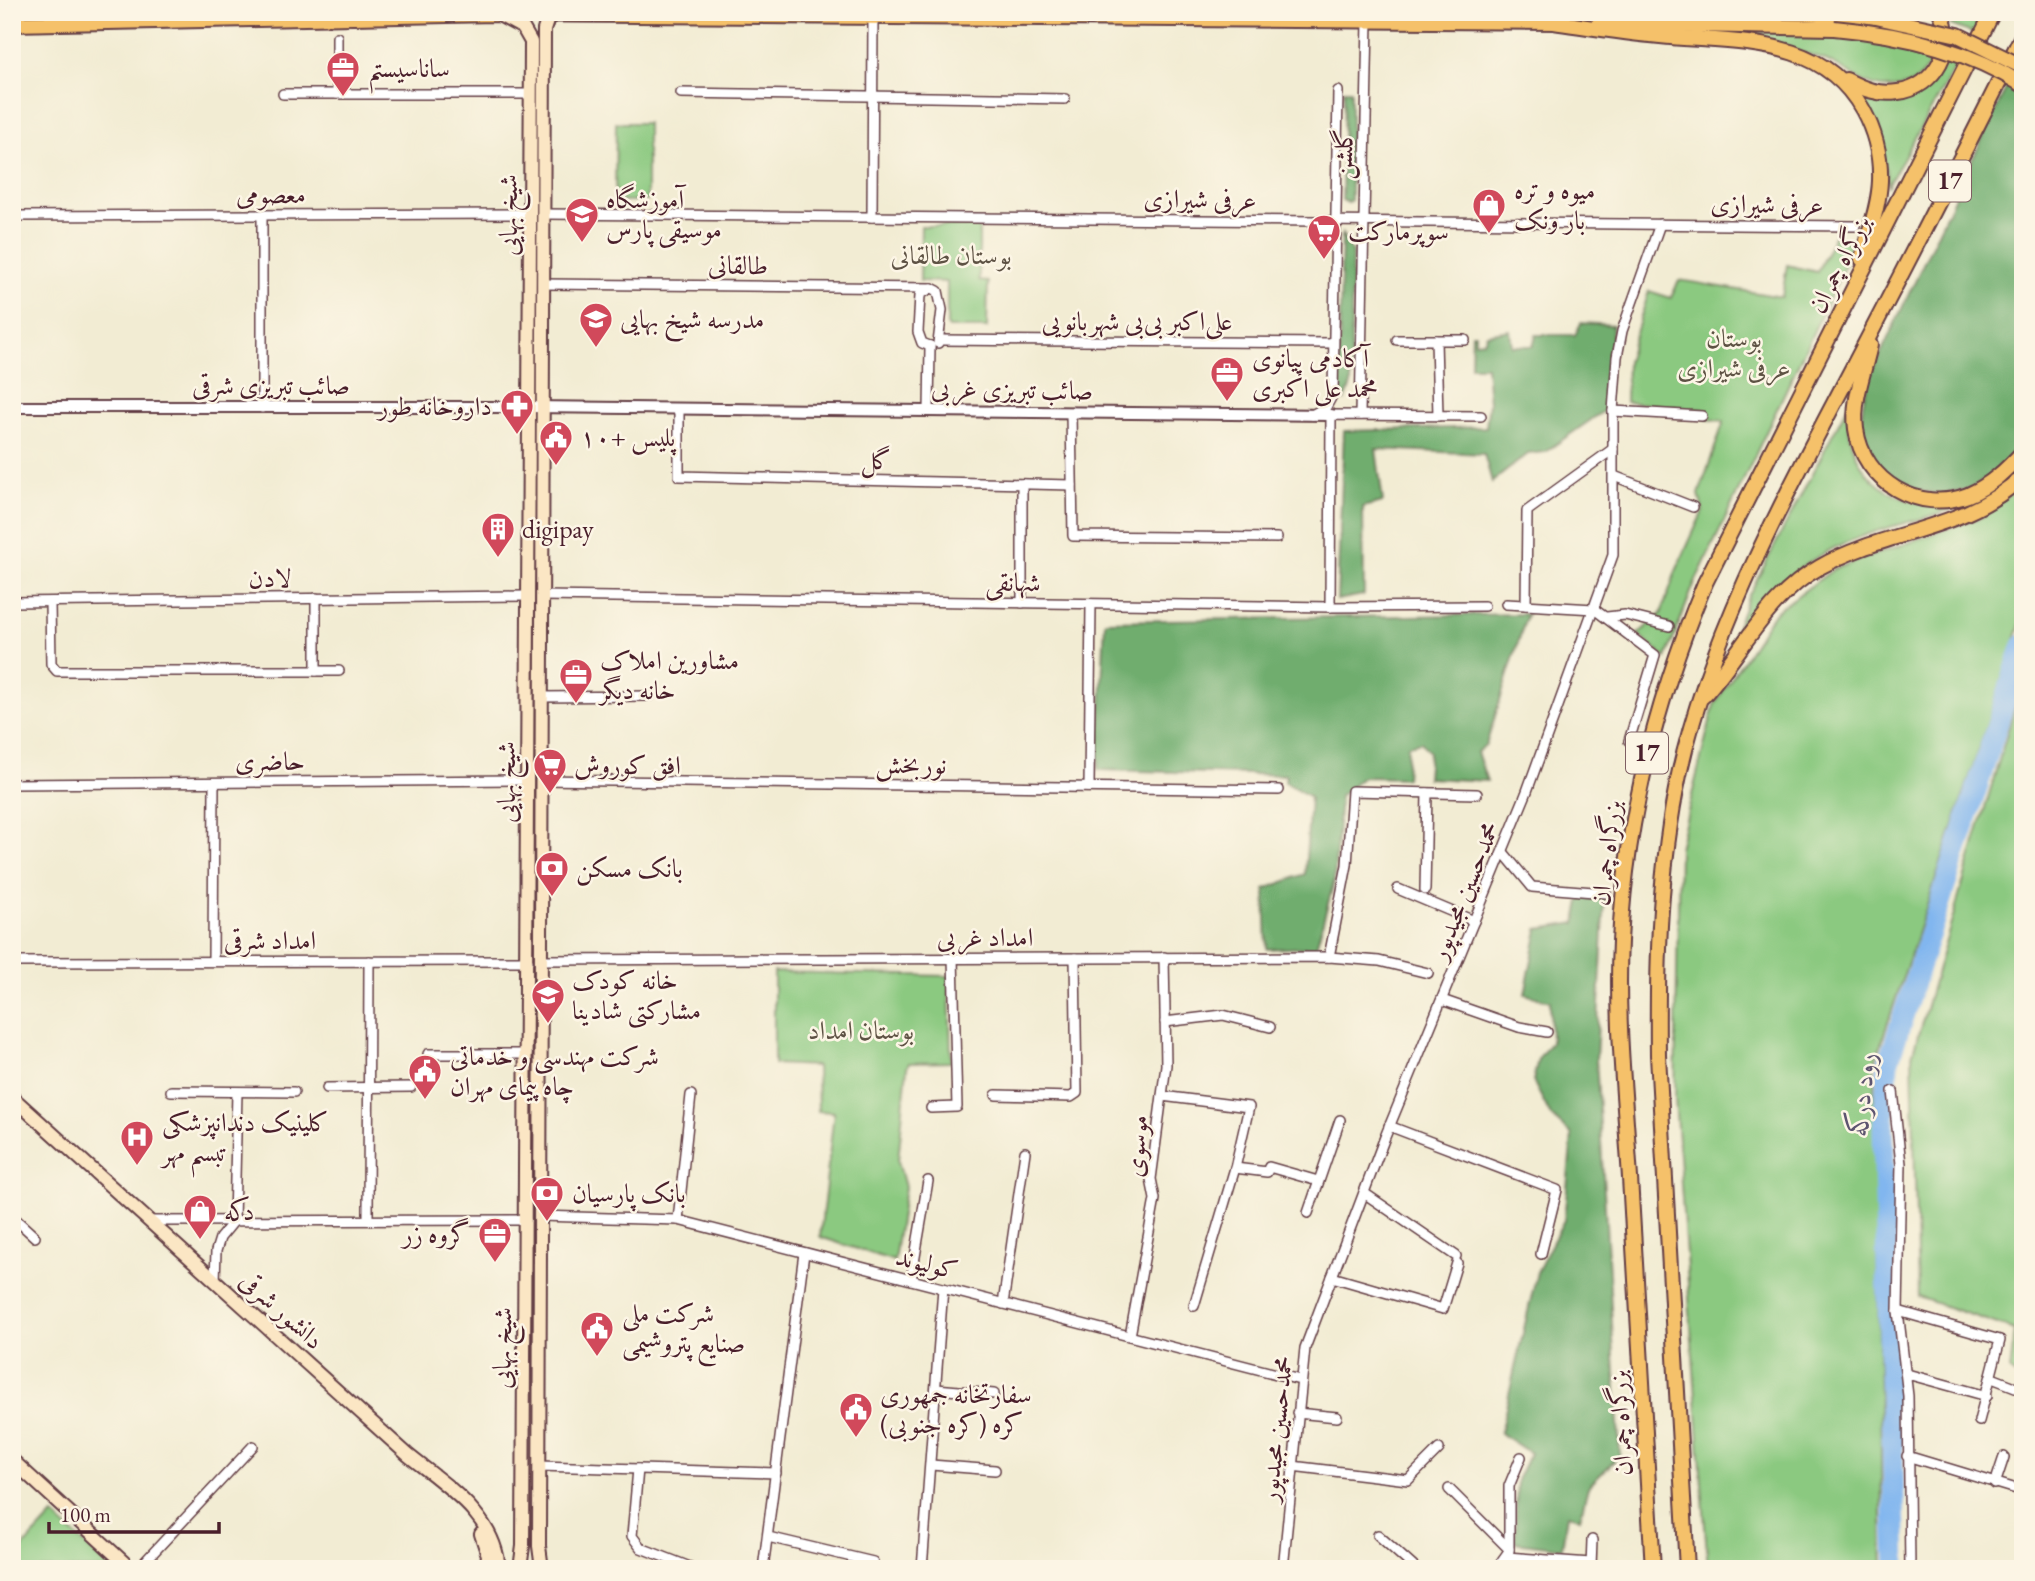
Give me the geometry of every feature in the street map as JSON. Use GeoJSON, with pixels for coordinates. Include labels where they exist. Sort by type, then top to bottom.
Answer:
{"type":"FeatureCollection","features":[{"type":"Feature","properties":{"kind":"main road"},"geometry":{"type":"LineString","coordinates":[[1780,12],[1876,17],[1958,35],[2023,67]]}},
{"type":"Feature","properties":{"kind":"main road"},"geometry":{"type":"LineString","coordinates":[[1555,22],[1659,36],[1765,45],[1800,55],[1874,92],[1901,92],[1916,88],[1936,71],[1944,56],[1947,38],[1940,12]]}},
{"type":"Feature","properties":{"kind":"main road","name":"بزرگراه چمران"},"geometry":{"type":"LineString","coordinates":[[1653,1569],[1622,1051],[1619,942],[1630,840],[1652,729],[1685,630],[1730,530],[1993,12]]}},
{"type":"Feature","properties":{"kind":"main road"},"geometry":{"type":"LineString","coordinates":[[495,14],[523,28],[545,28],[548,19],[558,14]]}},
{"type":"Feature","properties":{"kind":"main road"},"geometry":{"type":"LineString","coordinates":[[12,24],[558,14],[1555,22],[1834,28],[1882,33],[1931,45],[1971,58],[2023,85]]}},
{"type":"Feature","properties":{"kind":"main road","name":"شیخ بهایی"},"geometry":{"type":"LineString","coordinates":[[523,28],[531,42],[531,94],[537,146]]}},
{"type":"Feature","properties":{"kind":"main road","name":"شیخ بهایی"},"geometry":{"type":"LineString","coordinates":[[520,1569],[526,1220],[533,1139],[535,960],[535,780],[528,596],[529,407],[537,146],[545,28]]}},
{"type":"Feature","properties":{"kind":"main road","name":"17"},"geometry":{"type":"LineString","coordinates":[[1688,1569],[1659,1069],[1658,989],[1661,899],[1668,837],[1680,774],[1699,700],[1720,639],[1813,444],[2023,34]]}},
{"type":"Feature","properties":{"kind":"main road"},"geometry":{"type":"LineString","coordinates":[[1838,75],[1866,115],[1873,130],[1879,158],[1879,193],[1854,288]]}},
{"type":"Feature","properties":{"kind":"main road","name":"شیخ بهایی"},"geometry":{"type":"LineString","coordinates":[[535,780],[542,697],[543,284],[537,214]]}},
{"type":"Feature","properties":{"kind":"main road"},"geometry":{"type":"LineString","coordinates":[[1875,327],[1855,417],[1860,448],[1874,472],[1904,494],[1935,501],[1954,500],[1992,482],[2023,452]]}},
{"type":"Feature","properties":{"kind":"main road"},"geometry":{"type":"LineString","coordinates":[[1699,700],[1721,677],[1769,607],[1817,568],[1887,539],[1962,517],[1987,505],[2023,476]]}},
{"type":"Feature","properties":{"kind":"main road","name":"شیخ بهایی"},"geometry":{"type":"LineString","coordinates":[[535,960],[527,1054],[540,1216],[539,1546],[542,1569]]}},
{"type":"Feature","properties":{"kind":"main road","name":"دانشور شرقی"},"geometry":{"type":"LineString","coordinates":[[12,1097],[408,1455],[468,1504],[488,1528],[498,1551],[499,1569]]}},
{"type":"Feature","properties":{"kind":"main road"},"geometry":{"type":"LineString","coordinates":[[408,1455],[418,1472],[463,1509],[484,1538],[488,1555],[486,1569]]}},
{"type":"Feature","properties":{"kind":"main road"},"geometry":{"type":"LineString","coordinates":[[12,1460],[131,1569]]}},
{"type":"Feature","properties":{"kind":"street"},"geometry":{"type":"LineString","coordinates":[[873,17],[873,217]]}},
{"type":"Feature","properties":{"kind":"street","name":"گلشن"},"geometry":{"type":"LineString","coordinates":[[1360,415],[1368,21]]}},
{"type":"Feature","properties":{"kind":"street"},"geometry":{"type":"LineString","coordinates":[[337,37],[337,94]]}},
{"type":"Feature","properties":{"kind":"street","name":"گلشن"},"geometry":{"type":"LineString","coordinates":[[1312,415],[1331,401],[1338,91]]}},
{"type":"Feature","properties":{"kind":"street"},"geometry":{"type":"LineString","coordinates":[[681,93],[1065,99]]}},
{"type":"Feature","properties":{"kind":"street"},"geometry":{"type":"LineString","coordinates":[[283,94],[531,94]]}},
{"type":"Feature","properties":{"kind":"street","name":"عرفی شیرازی"},"geometry":{"type":"LineString","coordinates":[[537,214],[1855,226]]}},
{"type":"Feature","properties":{"kind":"street","name":"معصومی"},"geometry":{"type":"LineString","coordinates":[[12,216],[537,214]]}},
{"type":"Feature","properties":{"kind":"street"},"geometry":{"type":"LineString","coordinates":[[262,215],[262,408]]}},
{"type":"Feature","properties":{"kind":"street","name":"محمدحسین مجیدپور"},"geometry":{"type":"LineString","coordinates":[[1283,1569],[1305,1348],[1390,1126],[1503,852],[1615,547],[1613,411],[1622,331],[1660,224]]}},
{"type":"Feature","properties":{"kind":"street","name":"طالقانی"},"geometry":{"type":"LineString","coordinates":[[543,284],[932,288]]}},
{"type":"Feature","properties":{"kind":"street"},"geometry":{"type":"LineString","coordinates":[[932,288],[940,295],[940,340],[930,345],[922,343],[918,319],[920,295],[932,288]]}},
{"type":"Feature","properties":{"kind":"street","name":"علی‌اکبر بی‌بی شهربانویی"},"geometry":{"type":"LineString","coordinates":[[940,340],[1333,343]]}},
{"type":"Feature","properties":{"kind":"street"},"geometry":{"type":"LineString","coordinates":[[1397,340],[1465,340]]}},
{"type":"Feature","properties":{"kind":"street"},"geometry":{"type":"LineString","coordinates":[[1436,340],[1438,416]]}},
{"type":"Feature","properties":{"kind":"street"},"geometry":{"type":"LineString","coordinates":[[929,411],[930,345]]}},
{"type":"Feature","properties":{"kind":"street","name":"صائب تبریزی شرقی"},"geometry":{"type":"LineString","coordinates":[[12,407],[543,408]]}},
{"type":"Feature","properties":{"kind":"street","name":"صائب تبریزی غربی"},"geometry":{"type":"LineString","coordinates":[[543,408],[1481,416]]}},
{"type":"Feature","properties":{"kind":"street","name":"گل"},"geometry":{"type":"LineString","coordinates":[[679,409],[679,476],[1072,485]]}},
{"type":"Feature","properties":{"kind":"street"},"geometry":{"type":"LineString","coordinates":[[1613,411],[1702,416]]}},
{"type":"Feature","properties":{"kind":"street"},"geometry":{"type":"LineString","coordinates":[[1071,413],[1073,536],[1277,538]]}},
{"type":"Feature","properties":{"kind":"street"},"geometry":{"type":"LineString","coordinates":[[1330,607],[1331,415]]}},
{"type":"Feature","properties":{"kind":"street"},"geometry":{"type":"LineString","coordinates":[[1526,605],[1527,511],[1613,449]]}},
{"type":"Feature","properties":{"kind":"street"},"geometry":{"type":"LineString","coordinates":[[1614,476],[1693,507]]}},
{"type":"Feature","properties":{"kind":"street"},"geometry":{"type":"LineString","coordinates":[[1021,603],[1022,484]]}},
{"type":"Feature","properties":{"kind":"street","name":"لادن"},"geometry":{"type":"LineString","coordinates":[[12,602],[528,596]]}},
{"type":"Feature","properties":{"kind":"street","name":"شهانقی"},"geometry":{"type":"LineString","coordinates":[[542,596],[1330,607],[1484,606]]}},
{"type":"Feature","properties":{"kind":"street"},"geometry":{"type":"LineString","coordinates":[[316,598],[316,671]]}},
{"type":"Feature","properties":{"kind":"street"},"geometry":{"type":"LineString","coordinates":[[50,602],[51,664],[57,671],[340,671]]}},
{"type":"Feature","properties":{"kind":"street"},"geometry":{"type":"LineString","coordinates":[[1089,787],[1091,604]]}},
{"type":"Feature","properties":{"kind":"street"},"geometry":{"type":"LineString","coordinates":[[1506,604],[1594,609],[1655,655],[1629,741]]}},
{"type":"Feature","properties":{"kind":"street"},"geometry":{"type":"LineString","coordinates":[[1607,617],[1625,615],[1669,625]]}},
{"type":"Feature","properties":{"kind":"street"},"geometry":{"type":"LineString","coordinates":[[542,697],[649,696]]}},
{"type":"Feature","properties":{"kind":"street","name":"حاضری"},"geometry":{"type":"LineString","coordinates":[[12,784],[535,780]]}},
{"type":"Feature","properties":{"kind":"street","name":"نوربخش"},"geometry":{"type":"LineString","coordinates":[[535,780],[1279,790]]}},
{"type":"Feature","properties":{"kind":"street"},"geometry":{"type":"LineString","coordinates":[[213,961],[214,783]]}},
{"type":"Feature","properties":{"kind":"street"},"geometry":{"type":"LineString","coordinates":[[1329,957],[1348,865],[1352,791],[1477,794]]}},
{"type":"Feature","properties":{"kind":"street"},"geometry":{"type":"LineString","coordinates":[[1425,890],[1427,793]]}},
{"type":"Feature","properties":{"kind":"street"},"geometry":{"type":"LineString","coordinates":[[1503,852],[1532,887],[1606,893]]}},
{"type":"Feature","properties":{"kind":"street"},"geometry":{"type":"LineString","coordinates":[[1398,889],[1474,921]]}},
{"type":"Feature","properties":{"kind":"street","name":"موسوی"},"geometry":{"type":"LineString","coordinates":[[1130,1336],[1155,1199],[1151,1179],[1166,1065],[1164,957]]}},
{"type":"Feature","properties":{"kind":"street","name":"امداد غربی"},"geometry":{"type":"LineString","coordinates":[[535,960],[1329,957],[1379,961],[1428,973]]}},
{"type":"Feature","properties":{"kind":"street"},"geometry":{"type":"LineString","coordinates":[[932,1108],[957,1107],[953,958]]}},
{"type":"Feature","properties":{"kind":"street"},"geometry":{"type":"LineString","coordinates":[[996,1095],[1071,1097],[1077,1093],[1075,958]]}},
{"type":"Feature","properties":{"kind":"street","name":"امداد شرقی"},"geometry":{"type":"LineString","coordinates":[[12,962],[535,960]]}},
{"type":"Feature","properties":{"kind":"street"},"geometry":{"type":"LineString","coordinates":[[369,961],[369,1220]]}},
{"type":"Feature","properties":{"kind":"street"},"geometry":{"type":"LineString","coordinates":[[1442,1000],[1519,1027],[1547,1032]]}},
{"type":"Feature","properties":{"kind":"street"},"geometry":{"type":"LineString","coordinates":[[1165,1022],[1223,1015],[1270,1027]]}},
{"type":"Feature","properties":{"kind":"street"},"geometry":{"type":"LineString","coordinates":[[428,1054],[527,1054]]}},
{"type":"Feature","properties":{"kind":"street"},"geometry":{"type":"LineString","coordinates":[[327,1088],[411,1087]]}},
{"type":"Feature","properties":{"kind":"street"},"geometry":{"type":"LineString","coordinates":[[171,1091],[294,1092]]}},
{"type":"Feature","properties":{"kind":"street"},"geometry":{"type":"LineString","coordinates":[[1893,1091],[1901,1164],[1898,1311],[1907,1374],[1910,1569]]}},
{"type":"Feature","properties":{"kind":"street"},"geometry":{"type":"LineString","coordinates":[[215,1281],[216,1251],[220,1238],[234,1221],[237,1092]]}},
{"type":"Feature","properties":{"kind":"street"},"geometry":{"type":"LineString","coordinates":[[678,1220],[691,1094]]}},
{"type":"Feature","properties":{"kind":"street"},"geometry":{"type":"LineString","coordinates":[[1162,1096],[1249,1107],[1236,1168],[1194,1306]]}},
{"type":"Feature","properties":{"kind":"street"},"geometry":{"type":"LineString","coordinates":[[1308,1213],[1340,1120]]}},
{"type":"Feature","properties":{"kind":"street"},"geometry":{"type":"LineString","coordinates":[[1390,1126],[1557,1190],[1541,1254]]}},
{"type":"Feature","properties":{"kind":"street"},"geometry":{"type":"LineString","coordinates":[[1003,1304],[1025,1152]]}},
{"type":"Feature","properties":{"kind":"street"},"geometry":{"type":"LineString","coordinates":[[1236,1168],[1267,1172],[1269,1167],[1318,1181]]}},
{"type":"Feature","properties":{"kind":"street"},"geometry":{"type":"LineString","coordinates":[[911,1280],[928,1181]]}},
{"type":"Feature","properties":{"kind":"street"},"geometry":{"type":"LineString","coordinates":[[1332,1277],[1443,1309],[1457,1259],[1364,1193]]}},
{"type":"Feature","properties":{"kind":"street"},"geometry":{"type":"LineString","coordinates":[[12,1216],[35,1237]]}},
{"type":"Feature","properties":{"kind":"street","name":"کولیوند"},"geometry":{"type":"LineString","coordinates":[[540,1216],[678,1220],[1300,1380]]}},
{"type":"Feature","properties":{"kind":"street"},"geometry":{"type":"LineString","coordinates":[[149,1221],[526,1220]]}},
{"type":"Feature","properties":{"kind":"street"},"geometry":{"type":"LineString","coordinates":[[763,1569],[804,1253]]}},
{"type":"Feature","properties":{"kind":"street"},"geometry":{"type":"LineString","coordinates":[[922,1569],[943,1288]]}},
{"type":"Feature","properties":{"kind":"street"},"geometry":{"type":"LineString","coordinates":[[1898,1311],[2000,1340],[1979,1421]]}},
{"type":"Feature","properties":{"kind":"street"},"geometry":{"type":"LineString","coordinates":[[1907,1374],[1987,1396]]}},
{"type":"Feature","properties":{"kind":"street"},"geometry":{"type":"LineString","coordinates":[[1992,1378],[2023,1390]]}},
{"type":"Feature","properties":{"kind":"street"},"geometry":{"type":"LineString","coordinates":[[936,1389],[993,1394]]}},
{"type":"Feature","properties":{"kind":"street"},"geometry":{"type":"LineString","coordinates":[[1297,1413],[1337,1417]]}},
{"type":"Feature","properties":{"kind":"street"},"geometry":{"type":"LineString","coordinates":[[138,1569],[253,1446]]}},
{"type":"Feature","properties":{"kind":"street"},"geometry":{"type":"LineString","coordinates":[[1292,1466],[1408,1480],[1439,1449]]}},
{"type":"Feature","properties":{"kind":"street"},"geometry":{"type":"LineString","coordinates":[[1907,1456],[2023,1491]]}},
{"type":"Feature","properties":{"kind":"street"},"geometry":{"type":"LineString","coordinates":[[1496,1569],[1508,1553],[1509,1486],[1521,1457]]}},
{"type":"Feature","properties":{"kind":"street"},"geometry":{"type":"LineString","coordinates":[[1996,1483],[2004,1457]]}},
{"type":"Feature","properties":{"kind":"street"},"geometry":{"type":"LineString","coordinates":[[930,1465],[995,1470]]}},
{"type":"Feature","properties":{"kind":"street"},"geometry":{"type":"LineString","coordinates":[[539,1466],[776,1473]]}},
{"type":"Feature","properties":{"kind":"street"},"geometry":{"type":"LineString","coordinates":[[638,1469],[632,1536],[635,1542],[641,1548],[695,1569]]}},
{"type":"Feature","properties":{"kind":"street"},"geometry":{"type":"LineString","coordinates":[[1449,1489],[1508,1553],[1591,1566],[1592,1540]]}},
{"type":"Feature","properties":{"kind":"street"},"geometry":{"type":"LineString","coordinates":[[1378,1535],[1416,1569]]}},
{"type":"Feature","properties":{"kind":"street"},"geometry":{"type":"LineString","coordinates":[[768,1536],[873,1562]]}},
{"type":"Feature","properties":{"kind":"green space"},"geometry":{"type":"Polygon","coordinates":[[[1944,12],[1986,12],[1976,35],[1951,25],[1944,12]]]}},
{"type":"Feature","properties":{"kind":"green space"},"geometry":{"type":"Polygon","coordinates":[[[1765,30],[1851,36],[1936,52],[1915,81],[1891,88],[1868,83],[1815,56],[1760,45],[1665,33],[1765,30]]]}},
{"type":"Feature","properties":{"kind":"green space"},"geometry":{"type":"Polygon","coordinates":[[[1949,55],[1960,59],[1888,185],[1886,169],[1854,90],[1884,100],[1907,94],[1949,55]]]}},
{"type":"Feature","properties":{"kind":"green space"},"geometry":{"type":"Polygon","coordinates":[[[2009,82],[2023,91],[2023,442],[1997,470],[1973,487],[1950,493],[1919,491],[1890,479],[1869,457],[1862,425],[1865,394],[1869,378],[2009,82]]]}},
{"type":"Feature","properties":{"kind":"green space"},"geometry":{"type":"Polygon","coordinates":[[[1344,90],[1351,90],[1351,200],[1348,203],[1342,200],[1344,90]]]}},
{"type":"Feature","properties":{"kind":"green space"},"geometry":{"type":"Polygon","coordinates":[[[616,123],[647,123],[647,201],[615,201],[616,123]]]}},
{"type":"Feature","properties":{"kind":"green space","name":"بوستان طالقانی"},"geometry":{"type":"Polygon","coordinates":[[[921,226],[979,226],[979,281],[988,282],[987,328],[949,328],[947,325],[947,282],[920,281],[921,226]]]}},
{"type":"Feature","properties":{"kind":"green space"},"geometry":{"type":"Polygon","coordinates":[[[1342,234],[1352,253],[1351,385],[1345,400],[1338,398],[1342,234]]]}},
{"type":"Feature","properties":{"kind":"green space","name":"بوستان عرفی شیرازی"},"geometry":{"type":"Polygon","coordinates":[[[1835,235],[1850,243],[1845,265],[1693,587],[1666,658],[1638,634],[1661,614],[1676,571],[1703,511],[1699,494],[1724,421],[1707,419],[1707,410],[1626,402],[1627,362],[1649,291],[1671,298],[1679,280],[1782,297],[1787,265],[1817,272],[1835,235]]]}},
{"type":"Feature","properties":{"kind":"green space"},"geometry":{"type":"Polygon","coordinates":[[[1581,323],[1613,325],[1605,410],[1545,452],[1528,454],[1492,482],[1484,454],[1376,449],[1383,502],[1363,507],[1364,595],[1337,600],[1344,431],[1486,427],[1489,403],[1486,366],[1471,366],[1472,333],[1475,333],[1475,342],[1484,341],[1487,334],[1510,330],[1512,346],[1533,346],[1536,335],[1575,335],[1581,323]]]}},
{"type":"Feature","properties":{"kind":"green space"},"geometry":{"type":"Polygon","coordinates":[[[1848,405],[1850,432],[1856,455],[1867,473],[1882,487],[1900,497],[1921,503],[1971,502],[1868,534],[1826,552],[1777,588],[1733,637],[1748,597],[1848,405]]]}},
{"type":"Feature","properties":{"kind":"green space"},"geometry":{"type":"Polygon","coordinates":[[[2023,483],[2023,616],[1874,1065],[1883,1569],[1708,1569],[1675,1099],[1679,848],[1714,705],[1774,613],[1834,569],[1984,516],[2023,483]]]}},
{"type":"Feature","properties":{"kind":"green space"},"geometry":{"type":"Polygon","coordinates":[[[1527,614],[1486,745],[1477,752],[1487,781],[1427,778],[1429,752],[1421,742],[1408,745],[1406,778],[1363,777],[1340,796],[1334,882],[1316,947],[1267,949],[1265,889],[1305,874],[1310,797],[1285,782],[1286,775],[1098,770],[1105,621],[1527,614]]]}},
{"type":"Feature","properties":{"kind":"green space"},"geometry":{"type":"Polygon","coordinates":[[[2023,679],[2023,1381],[2010,1371],[2015,1330],[1918,1297],[1912,1056],[2023,679]]]}},
{"type":"Feature","properties":{"kind":"green space"},"geometry":{"type":"Polygon","coordinates":[[[1581,895],[1605,896],[1596,1059],[1620,1455],[1588,1487],[1580,1518],[1567,1515],[1562,1548],[1515,1542],[1517,1480],[1530,1453],[1500,1433],[1537,1272],[1564,1220],[1572,1135],[1551,1116],[1533,1081],[1538,1059],[1551,1042],[1550,1001],[1525,994],[1538,929],[1576,923],[1581,895]]]}},
{"type":"Feature","properties":{"kind":"green space","name":"بوستان امداد"},"geometry":{"type":"Polygon","coordinates":[[[774,972],[949,976],[951,1062],[909,1063],[907,1068],[898,1161],[905,1187],[894,1261],[820,1237],[834,1112],[818,1111],[817,1066],[774,1064],[774,972]]]}},
{"type":"Feature","properties":{"kind":"green space"},"geometry":{"type":"Polygon","coordinates":[[[53,1515],[112,1569],[12,1569],[12,1559],[53,1515]]]}},
{"type":"Feature","properties":{"kind":"waterway","name":"رود درکه"},"geometry":{"type":"LineString","coordinates":[[1896,1569],[1883,1129],[1888,1063],[2023,645]]}},
{"type":"Feature","properties":{"kind":"place","name":"ساناسیستم"},"geometry":{"type":"Point","coordinates":[343,98]}},
{"type":"Feature","properties":{"kind":"place","name":"میوه و تره بار ونک"},"geometry":{"type":"Point","coordinates":[1489,235]}},
{"type":"Feature","properties":{"kind":"place","name":"آموزشگاه موسیقی پارس"},"geometry":{"type":"Point","coordinates":[582,244]}},
{"type":"Feature","properties":{"kind":"place","name":"سوپرمارکت"},"geometry":{"type":"Point","coordinates":[1324,261]}},
{"type":"Feature","properties":{"kind":"place","name":"مدرسه شیخ بهایی"},"geometry":{"type":"Point","coordinates":[596,349]}},
{"type":"Feature","properties":{"kind":"place","name":"آکادمی پیانوی محمد علی‌ اکبری"},"geometry":{"type":"Point","coordinates":[1227,403]}},
{"type":"Feature","properties":{"kind":"place","name":"داروخانه طور"},"geometry":{"type":"Point","coordinates":[517,436]}},
{"type":"Feature","properties":{"kind":"place","name":"پلیس +۱۰"},"geometry":{"type":"Point","coordinates":[556,467]}},
{"type":"Feature","properties":{"kind":"place","name":"digipay"},"geometry":{"type":"Point","coordinates":[498,559]}},
{"type":"Feature","properties":{"kind":"place","name":"مشاورین املاک خانه دیگر"},"geometry":{"type":"Point","coordinates":[576,705]}},
{"type":"Feature","properties":{"kind":"place","name":"افق کوروش"},"geometry":{"type":"Point","coordinates":[550,795]}},
{"type":"Feature","properties":{"kind":"place","name":"بانک مسکن"},"geometry":{"type":"Point","coordinates":[552,898]}},
{"type":"Feature","properties":{"kind":"place","name":"خانه کودک مشارکتی شادینا"},"geometry":{"type":"Point","coordinates":[548,1025]}},
{"type":"Feature","properties":{"kind":"place","name":"شرکت مهندسی و خدماتی چاه پیمای مهران"},"geometry":{"type":"Point","coordinates":[425,1101]}},
{"type":"Feature","properties":{"kind":"place","name":"کلینیک دندانپزشکی تبسم مهر"},"geometry":{"type":"Point","coordinates":[137,1167]}},
{"type":"Feature","properties":{"kind":"place","name":"بانک پارسیان"},"geometry":{"type":"Point","coordinates":[547,1223]}},
{"type":"Feature","properties":{"kind":"place","name":"دکه"},"geometry":{"type":"Point","coordinates":[200,1241]}},
{"type":"Feature","properties":{"kind":"place","name":"گروه زر"},"geometry":{"type":"Point","coordinates":[495,1264]}},
{"type":"Feature","properties":{"kind":"place","name":"شرکت ملی صنایع پتروشیمی"},"geometry":{"type":"Point","coordinates":[597,1358]}},
{"type":"Feature","properties":{"kind":"place","name":"سفارتخانه جمهوری کره (کره جنوبی)"},"geometry":{"type":"Point","coordinates":[856,1439]}}]}
